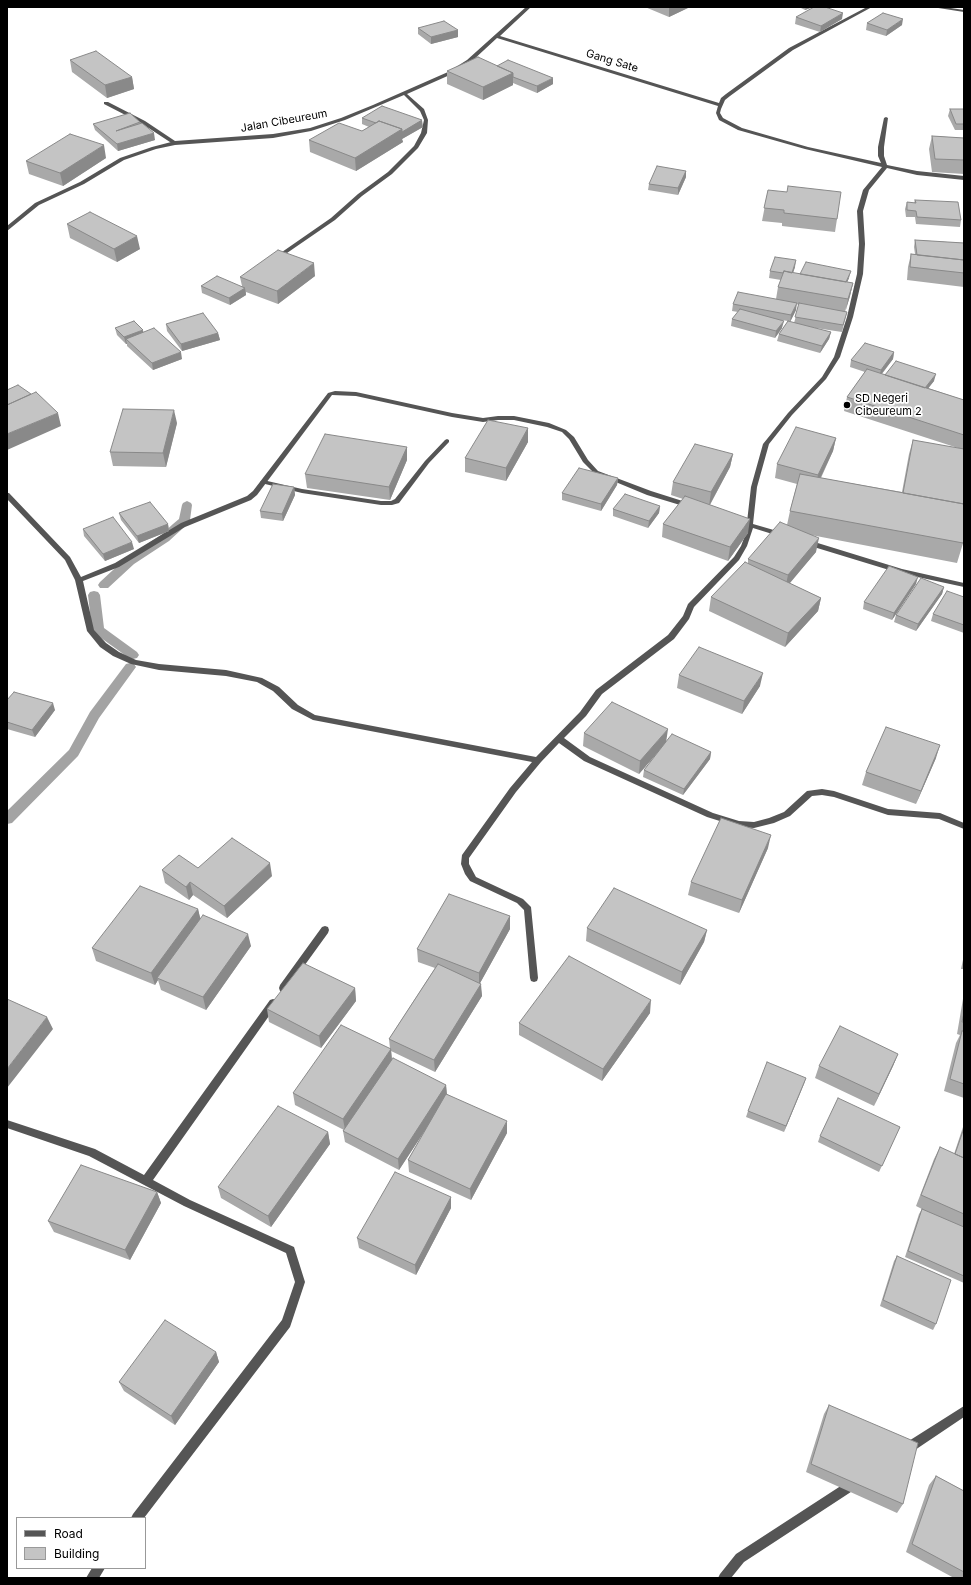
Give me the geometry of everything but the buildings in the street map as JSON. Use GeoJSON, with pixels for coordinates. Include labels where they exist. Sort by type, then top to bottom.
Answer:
{"type":"FeatureCollection","features":[{"type":"Feature","properties":{"kind":"street","name":"Jalan Cibeureum"},"geometry":{"type":"LineString","coordinates":[[7,229],[37,204],[82,183],[122,159],[154,148],[175,143],[240,140],[311,128],[343,120],[450,73],[469,61],[498,37],[529,7]]}},
{"type":"Feature","properties":{"kind":"street"},"geometry":{"type":"LineString","coordinates":[[870,7],[791,49],[723,99],[718,113],[721,119],[740,129],[807,148],[885,167],[917,173],[964,178]]}},
{"type":"Feature","properties":{"kind":"street"},"geometry":{"type":"LineString","coordinates":[[934,7],[964,11]]}},
{"type":"Feature","properties":{"kind":"street","name":"Gang Sate"},"geometry":{"type":"LineString","coordinates":[[498,37],[720,104]]}},
{"type":"Feature","properties":{"kind":"street"},"geometry":{"type":"LineString","coordinates":[[285,252],[333,219],[360,195],[390,172],[416,147],[424,133],[426,120],[422,110],[404,93]]}},
{"type":"Feature","properties":{"kind":"street"},"geometry":{"type":"LineString","coordinates":[[106,103],[143,122],[175,143]]}},
{"type":"Feature","properties":{"kind":"street"},"geometry":{"type":"LineString","coordinates":[[885,167],[881,156],[881,147],[886,118]]}},
{"type":"Feature","properties":{"kind":"street"},"geometry":{"type":"LineString","coordinates":[[534,978],[528,909],[520,901],[474,879],[468,872],[465,864],[465,858],[513,790],[538,760],[583,714],[599,692],[671,637],[686,618],[691,606],[737,558],[744,546],[754,487],[766,444],[790,414],[824,378],[837,357],[850,317],[860,274],[862,244],[860,211],[862,200],[866,190],[885,167]]}},
{"type":"Feature","properties":{"kind":"street"},"geometry":{"type":"LineString","coordinates":[[79,580],[117,565],[183,525],[249,498],[263,482],[330,394],[356,394],[452,415],[483,420],[514,418],[549,425],[564,431],[572,438],[585,461],[596,472],[649,493],[700,509]]}},
{"type":"Feature","properties":{"kind":"street"},"geometry":{"type":"LineString","coordinates":[[263,482],[302,491],[381,503],[392,503],[397,501],[426,462],[447,440]]}},
{"type":"Feature","properties":{"kind":"street"},"geometry":{"type":"LineString","coordinates":[[7,495],[68,559],[79,580],[91,631],[103,645],[116,654],[134,662],[159,667],[242,675],[259,680],[276,689],[295,706],[313,716],[538,760]]}},
{"type":"Feature","properties":{"kind":"street"},"geometry":{"type":"LineString","coordinates":[[747,524],[901,571],[964,585]]}},
{"type":"Feature","properties":{"kind":"street"},"geometry":{"type":"LineString","coordinates":[[559,739],[587,759],[703,812],[739,824],[754,825],[771,821],[787,814],[810,793],[822,792],[834,794],[888,812],[940,816],[964,826]]}},
{"type":"Feature","properties":{"kind":"street"},"geometry":{"type":"LineString","coordinates":[[146,1181],[325,930]]}},
{"type":"Feature","properties":{"kind":"street"},"geometry":{"type":"LineString","coordinates":[[7,1124],[92,1152],[187,1203],[290,1250],[300,1282],[286,1323],[138,1517]]}},
{"type":"Feature","properties":{"kind":"street"},"geometry":{"type":"LineString","coordinates":[[898,1454],[964,1411]]}},
{"type":"Feature","properties":{"kind":"street"},"geometry":{"type":"LineString","coordinates":[[724,1578],[740,1558],[865,1476]]}},
{"type":"Feature","properties":{"kind":"street"},"geometry":{"type":"LineString","coordinates":[[92,1578],[98,1569]]}},
{"type":"Feature","properties":{"kind":"waterway"},"geometry":{"type":"LineString","coordinates":[[104,585],[130,561],[165,538],[177,527],[184,520],[187,505]]}},
{"type":"Feature","properties":{"kind":"waterway"},"geometry":{"type":"LineString","coordinates":[[94,595],[98,630],[133,655]]}},
{"type":"Feature","properties":{"kind":"waterway"},"geometry":{"type":"LineString","coordinates":[[7,819],[74,753],[94,715],[130,667]]}},
{"type":"Feature","properties":{"kind":"place","name":"SD Negeri Cibeureum 2"},"geometry":{"type":"Point","coordinates":[847,405]}}]}
